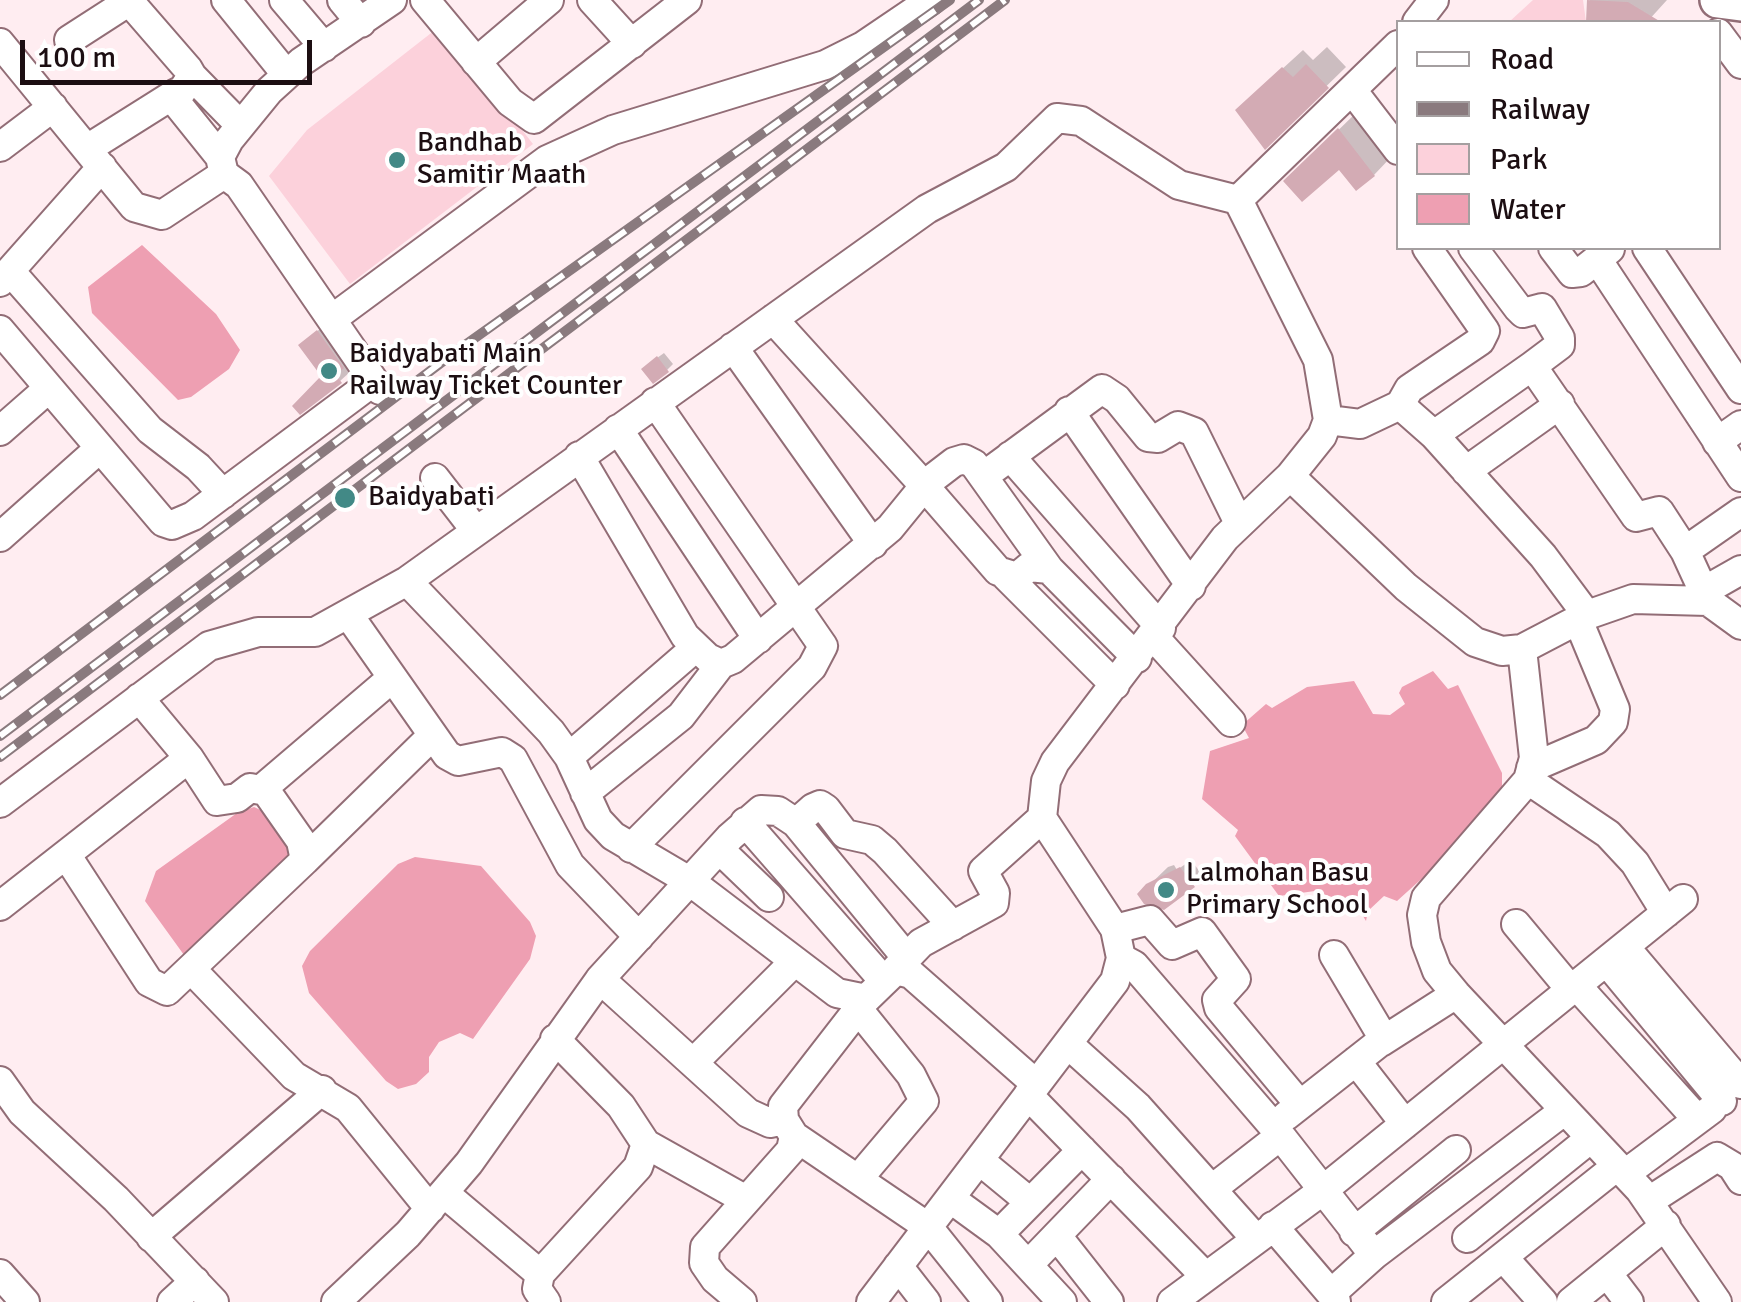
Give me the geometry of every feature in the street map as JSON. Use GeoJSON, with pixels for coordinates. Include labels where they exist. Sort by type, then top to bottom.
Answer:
{"type":"FeatureCollection","features":[{"type":"Feature","properties":{"kind":"street"},"geometry":{"type":"LineString","coordinates":[[69,40],[130,0],[184,84],[240,125]]}},
{"type":"Feature","properties":{"kind":"street"},"geometry":{"type":"LineString","coordinates":[[226,0],[286,74]]}},
{"type":"Feature","properties":{"kind":"street"},"geometry":{"type":"LineString","coordinates":[[284,0],[324,47]]}},
{"type":"Feature","properties":{"kind":"street"},"geometry":{"type":"LineString","coordinates":[[342,0],[361,23]]}},
{"type":"Feature","properties":{"kind":"street"},"geometry":{"type":"LineString","coordinates":[[0,43],[134,207],[162,215],[222,165],[240,125],[286,74],[392,0]]}},
{"type":"Feature","properties":{"kind":"street"},"geometry":{"type":"LineString","coordinates":[[425,0],[517,108],[534,119],[687,0]]}},
{"type":"Feature","properties":{"kind":"street"},"geometry":{"type":"LineString","coordinates":[[332,319],[547,160],[614,130],[825,65],[863,46],[931,0]]}},
{"type":"Feature","properties":{"kind":"street"},"geometry":{"type":"LineString","coordinates":[[1419,20],[1434,0]]}},
{"type":"Feature","properties":{"kind":"street"},"geometry":{"type":"LineString","coordinates":[[603,4],[632,44]]}},
{"type":"Feature","properties":{"kind":"street"},"geometry":{"type":"LineString","coordinates":[[476,62],[535,5]]}},
{"type":"Feature","properties":{"kind":"street"},"geometry":{"type":"LineString","coordinates":[[1238,200],[1396,47]]}},
{"type":"Feature","properties":{"kind":"street"},"geometry":{"type":"LineString","coordinates":[[184,84],[95,158],[5,276],[150,430],[198,468],[222,494]]}},
{"type":"Feature","properties":{"kind":"street"},"geometry":{"type":"LineString","coordinates":[[0,330],[163,522],[180,524],[377,385],[251,197],[180,109],[184,84]]}},
{"type":"Feature","properties":{"kind":"street"},"geometry":{"type":"LineString","coordinates":[[1352,90],[1396,147]]}},
{"type":"Feature","properties":{"kind":"street"},"geometry":{"type":"LineString","coordinates":[[0,147],[53,108]]}},
{"type":"Feature","properties":{"kind":"street"},"geometry":{"type":"LineString","coordinates":[[0,804],[139,698],[222,641],[258,632],[315,632],[407,581],[927,209],[1006,167],[1057,118],[1082,120],[1178,184],[1238,200],[1308,335],[1327,394],[1328,420],[1290,476],[1239,523],[1055,762],[1046,781],[1042,818],[1115,929],[1122,958],[1114,981],[873,1301]]}},
{"type":"Feature","properties":{"kind":"street"},"geometry":{"type":"LineString","coordinates":[[1328,420],[1360,424],[1400,404],[1409,389],[1480,341],[1485,330],[1427,250]]}},
{"type":"Feature","properties":{"kind":"street"},"geometry":{"type":"LineString","coordinates":[[1400,404],[1428,435],[1434,435],[1560,345],[1560,338],[1542,308],[1523,312],[1518,308],[1474,250]]}},
{"type":"Feature","properties":{"kind":"street"},"geometry":{"type":"LineString","coordinates":[[1554,250],[1572,273],[1605,254],[1741,477]]}},
{"type":"Feature","properties":{"kind":"street"},"geometry":{"type":"LineString","coordinates":[[1648,250],[1741,388]]}},
{"type":"Feature","properties":{"kind":"street"},"geometry":{"type":"LineString","coordinates":[[773,319],[1006,576],[1116,685]]}},
{"type":"Feature","properties":{"kind":"street"},"geometry":{"type":"LineString","coordinates":[[733,347],[872,544]]}},
{"type":"Feature","properties":{"kind":"street"},"geometry":{"type":"LineString","coordinates":[[1532,366],[1636,517],[1657,509],[1685,551],[1706,596],[1741,625]]}},
{"type":"Feature","properties":{"kind":"street"},"geometry":{"type":"LineString","coordinates":[[0,431],[50,388]]}},
{"type":"Feature","properties":{"kind":"street"},"geometry":{"type":"LineString","coordinates":[[985,476],[1102,389],[1117,399],[1148,437],[1158,438],[1178,426],[1188,427],[1239,523]]}},
{"type":"Feature","properties":{"kind":"street"},"geometry":{"type":"LineString","coordinates":[[631,848],[821,657],[823,646],[655,402]]}},
{"type":"Feature","properties":{"kind":"street"},"geometry":{"type":"LineString","coordinates":[[1466,471],[1560,404]]}},
{"type":"Feature","properties":{"kind":"street"},"geometry":{"type":"LineString","coordinates":[[1068,412],[1191,586]]}},
{"type":"Feature","properties":{"kind":"street"},"geometry":{"type":"LineString","coordinates":[[1717,442],[1741,425]]}},
{"type":"Feature","properties":{"kind":"street"},"geometry":{"type":"LineString","coordinates":[[618,429],[758,639]]}},
{"type":"Feature","properties":{"kind":"street"},"geometry":{"type":"LineString","coordinates":[[1434,435],[1583,617],[1615,708],[1613,722],[1596,740],[1530,774],[1426,898],[1422,916],[1426,942],[1438,970],[1456,994],[1621,1170],[1666,1226],[1717,1302]]}},
{"type":"Feature","properties":{"kind":"street"},"geometry":{"type":"LineString","coordinates":[[0,537],[100,448]]}},
{"type":"Feature","properties":{"kind":"street"},"geometry":{"type":"LineString","coordinates":[[579,456],[696,648],[721,664]]}},
{"type":"Feature","properties":{"kind":"street"},"geometry":{"type":"LineString","coordinates":[[1010,456],[1151,641],[1231,722]]}},
{"type":"Feature","properties":{"kind":"street"},"geometry":{"type":"LineString","coordinates":[[585,792],[681,716],[721,664],[758,639],[872,544],[918,498],[922,483],[964,459],[985,476],[1049,569]]}},
{"type":"Feature","properties":{"kind":"street"},"geometry":{"type":"LineString","coordinates":[[1290,476],[1406,587],[1460,630],[1502,651],[1522,650],[1583,617],[1633,599],[1706,596],[1741,570]]}},
{"type":"Feature","properties":{"kind":"street"},"geometry":{"type":"LineString","coordinates":[[435,478],[476,532]]}},
{"type":"Feature","properties":{"kind":"street"},"geometry":{"type":"LineString","coordinates":[[1685,551],[1741,512]]}},
{"type":"Feature","properties":{"kind":"street"},"geometry":{"type":"LineString","coordinates":[[1006,576],[1018,577],[1038,566],[1049,569],[1151,641]]}},
{"type":"Feature","properties":{"kind":"street"},"geometry":{"type":"LineString","coordinates":[[407,581],[551,732],[569,757],[598,820],[631,848],[691,882],[837,992],[882,983],[930,986],[1205,1276]]}},
{"type":"Feature","properties":{"kind":"street"},"geometry":{"type":"LineString","coordinates":[[348,614],[432,736],[458,761],[490,752],[513,759],[570,865],[639,937]]}},
{"type":"Feature","properties":{"kind":"street"},"geometry":{"type":"LineString","coordinates":[[569,757],[696,648]]}},
{"type":"Feature","properties":{"kind":"street"},"geometry":{"type":"LineString","coordinates":[[1522,650],[1534,758],[1530,774]]}},
{"type":"Feature","properties":{"kind":"street"},"geometry":{"type":"LineString","coordinates":[[139,698],[190,758],[217,801],[262,788],[392,678]]}},
{"type":"Feature","properties":{"kind":"street"},"geometry":{"type":"LineString","coordinates":[[66,856],[150,982],[167,991],[432,736]]}},
{"type":"Feature","properties":{"kind":"street"},"geometry":{"type":"LineString","coordinates":[[0,906],[190,758]]}},
{"type":"Feature","properties":{"kind":"street"},"geometry":{"type":"LineString","coordinates":[[1172,1302],[1322,1191],[1675,906],[1608,834],[1530,774]]}},
{"type":"Feature","properties":{"kind":"street"},"geometry":{"type":"LineString","coordinates":[[262,788],[301,841],[305,860]]}},
{"type":"Feature","properties":{"kind":"street"},"geometry":{"type":"LineString","coordinates":[[796,823],[820,804],[845,834],[872,840],[885,851],[953,926]]}},
{"type":"Feature","properties":{"kind":"street"},"geometry":{"type":"LineString","coordinates":[[336,1302],[437,1201],[600,978],[719,849],[761,810],[778,811],[796,823],[882,983],[911,1075],[924,1101],[858,1180]]}},
{"type":"Feature","properties":{"kind":"street"},"geometry":{"type":"LineString","coordinates":[[742,1302],[715,1279],[704,1263],[704,1247],[790,1150],[783,1106],[882,983],[953,926],[994,904],[995,894],[983,871],[1042,818]]}},
{"type":"Feature","properties":{"kind":"street"},"geometry":{"type":"LineString","coordinates":[[745,822],[882,983]]}},
{"type":"Feature","properties":{"kind":"street"},"geometry":{"type":"LineString","coordinates":[[719,849],[768,897]]}},
{"type":"Feature","properties":{"kind":"street"},"geometry":{"type":"LineString","coordinates":[[742,920],[793,876]]}},
{"type":"Feature","properties":{"kind":"street"},"geometry":{"type":"LineString","coordinates":[[1115,929],[1150,920],[1172,945],[1202,932],[1236,980],[1218,1000],[1220,1008],[1300,1105]]}},
{"type":"Feature","properties":{"kind":"street"},"geometry":{"type":"LineString","coordinates":[[1516,924],[1697,1120]]}},
{"type":"Feature","properties":{"kind":"street"},"geometry":{"type":"LineString","coordinates":[[1446,1302],[1621,1170],[1735,1091],[1616,954]]}},
{"type":"Feature","properties":{"kind":"street"},"geometry":{"type":"LineString","coordinates":[[1334,955],[1385,1036],[1381,1042]]}},
{"type":"Feature","properties":{"kind":"street"},"geometry":{"type":"LineString","coordinates":[[1122,958],[1134,965],[1277,1131],[1374,1255]]}},
{"type":"Feature","properties":{"kind":"street"},"geometry":{"type":"LineString","coordinates":[[692,1062],[795,960]]}},
{"type":"Feature","properties":{"kind":"street"},"geometry":{"type":"LineString","coordinates":[[192,970],[294,1076],[348,1108],[437,1201],[537,1292],[638,1167],[646,1144]]}},
{"type":"Feature","properties":{"kind":"street"},"geometry":{"type":"LineString","coordinates":[[600,978],[758,1120],[789,1128],[928,1228],[988,1302]]}},
{"type":"Feature","properties":{"kind":"street"},"geometry":{"type":"LineString","coordinates":[[1212,1189],[1300,1105],[1381,1042],[1456,994]]}},
{"type":"Feature","properties":{"kind":"street"},"geometry":{"type":"LineString","coordinates":[[555,1039],[622,1106],[646,1144],[746,1200]]}},
{"type":"Feature","properties":{"kind":"street"},"geometry":{"type":"LineString","coordinates":[[1068,1044],[1138,1107],[1212,1189],[1334,1298],[1374,1255],[1565,1110]]}},
{"type":"Feature","properties":{"kind":"street"},"geometry":{"type":"LineString","coordinates":[[1356,1061],[1405,1124]]}},
{"type":"Feature","properties":{"kind":"street"},"geometry":{"type":"LineString","coordinates":[[0,1081],[22,1112],[214,1302]]}},
{"type":"Feature","properties":{"kind":"street"},"geometry":{"type":"LineString","coordinates":[[151,1236],[322,1090]]}},
{"type":"Feature","properties":{"kind":"street"},"geometry":{"type":"LineString","coordinates":[[1466,1238],[1591,1138]]}},
{"type":"Feature","properties":{"kind":"street"},"geometry":{"type":"LineString","coordinates":[[999,1234],[1082,1150]]}},
{"type":"Feature","properties":{"kind":"street"},"geometry":{"type":"LineString","coordinates":[[1354,1232],[1456,1150]]}},
{"type":"Feature","properties":{"kind":"street"},"geometry":{"type":"LineString","coordinates":[[1648,1202],[1718,1157],[1732,1166],[1741,1180]]}},
{"type":"Feature","properties":{"kind":"street"},"geometry":{"type":"LineString","coordinates":[[980,1160],[1030,1202]]}},
{"type":"Feature","properties":{"kind":"street"},"geometry":{"type":"LineString","coordinates":[[1030,1264],[1111,1180]]}},
{"type":"Feature","properties":{"kind":"street"},"geometry":{"type":"LineString","coordinates":[[950,1198],[999,1234],[1062,1302]]}},
{"type":"Feature","properties":{"kind":"street"},"geometry":{"type":"LineString","coordinates":[[1441,1207],[1466,1238],[1543,1302]]}},
{"type":"Feature","properties":{"kind":"street"},"geometry":{"type":"LineString","coordinates":[[1570,1302],[1666,1226]]}},
{"type":"Feature","properties":{"kind":"street"},"geometry":{"type":"LineString","coordinates":[[1056,1236],[1109,1302]]}},
{"type":"Feature","properties":{"kind":"street"},"geometry":{"type":"LineString","coordinates":[[898,1266],[926,1302]]}},
{"type":"Feature","properties":{"kind":"street"},"geometry":{"type":"LineString","coordinates":[[1607,1273],[1630,1302]]}},
{"type":"Feature","properties":{"kind":"street"},"geometry":{"type":"LineString","coordinates":[[0,1274],[25,1302]]}},
{"type":"Feature","properties":{"kind":"street"},"geometry":{"type":"LineString","coordinates":[[172,1302],[194,1281]]}},
{"type":"Feature","properties":{"kind":"green space"},"geometry":{"type":"Polygon","coordinates":[[[1533,0],[1583,0],[1586,20],[1511,20],[1533,0]]]}},
{"type":"Feature","properties":{"kind":"green space","name":"Bandhab Samitir Maath"},"geometry":{"type":"Polygon","coordinates":[[[435,30],[447,34],[533,144],[350,284],[269,176],[307,130],[435,30]]]}},
{"type":"Feature","properties":{"kind":"water"},"geometry":{"type":"Polygon","coordinates":[[[142,245],[216,314],[240,350],[229,369],[191,397],[178,400],[92,313],[88,287],[142,245]]]}},
{"type":"Feature","properties":{"kind":"water"},"geometry":{"type":"Polygon","coordinates":[[[1433,671],[1448,689],[1458,685],[1502,773],[1502,789],[1479,827],[1397,901],[1384,896],[1368,911],[1366,921],[1357,906],[1315,891],[1279,896],[1235,836],[1238,830],[1202,799],[1210,751],[1249,738],[1242,725],[1266,704],[1272,708],[1307,687],[1354,681],[1373,714],[1390,715],[1405,704],[1399,693],[1402,687],[1433,671]]]}},
{"type":"Feature","properties":{"kind":"water"},"geometry":{"type":"Polygon","coordinates":[[[254,807],[282,820],[293,867],[204,951],[184,955],[145,901],[156,871],[237,813],[254,807]]]}},
{"type":"Feature","properties":{"kind":"water"},"geometry":{"type":"Polygon","coordinates":[[[415,857],[481,866],[530,922],[536,936],[530,959],[473,1039],[460,1033],[439,1042],[429,1057],[429,1072],[416,1084],[398,1089],[386,1081],[309,993],[302,966],[310,951],[398,864],[415,857]]]}},
{"type":"Feature","properties":{"kind":"building"},"geometry":{"type":"Polygon","coordinates":[[[1587,0],[1628,2],[1658,20],[1586,20],[1587,0]]]}},
{"type":"Feature","properties":{"kind":"building"},"geometry":{"type":"Polygon","coordinates":[[[1306,64],[1329,88],[1265,150],[1235,110],[1282,67],[1293,77],[1306,64]]]}},
{"type":"Feature","properties":{"kind":"building"},"geometry":{"type":"Polygon","coordinates":[[[1338,128],[1375,176],[1356,191],[1339,170],[1302,202],[1283,181],[1338,128]]]}},
{"type":"Feature","properties":{"kind":"building","name":"Baidyabati Main Railway Ticket Counter"},"geometry":{"type":"Polygon","coordinates":[[[317,330],[344,368],[336,375],[342,383],[300,415],[292,406],[321,376],[298,345],[317,330]]]}},
{"type":"Feature","properties":{"kind":"building"},"geometry":{"type":"Polygon","coordinates":[[[657,356],[669,372],[653,384],[641,369],[657,356]]]}},
{"type":"Feature","properties":{"kind":"building","name":"Lalmohan Basu Primary School"},"geometry":{"type":"Polygon","coordinates":[[[1180,867],[1195,887],[1164,910],[1144,904],[1137,894],[1146,884],[1180,867]]]}},
{"type":"Feature","properties":{"kind":"railway"},"geometry":{"type":"LineString","coordinates":[[0,695],[458,350],[950,0]]}},
{"type":"Feature","properties":{"kind":"railway"},"geometry":{"type":"LineString","coordinates":[[0,736],[979,0]]}},
{"type":"Feature","properties":{"kind":"railway"},"geometry":{"type":"LineString","coordinates":[[0,757],[1005,0]]}},
{"type":"Feature","properties":{"kind":"place","name":"Bandhab Samitir Maath"},"geometry":{"type":"Point","coordinates":[397,160]}},
{"type":"Feature","properties":{"kind":"place","name":"Baidyabati Main Railway Ticket Counter"},"geometry":{"type":"Point","coordinates":[329,371]}},
{"type":"Feature","properties":{"kind":"place","name":"Baidyabati"},"geometry":{"type":"Point","coordinates":[345,498]}},
{"type":"Feature","properties":{"kind":"place","name":"Lalmohan Basu Primary School"},"geometry":{"type":"Point","coordinates":[1166,890]}}]}
